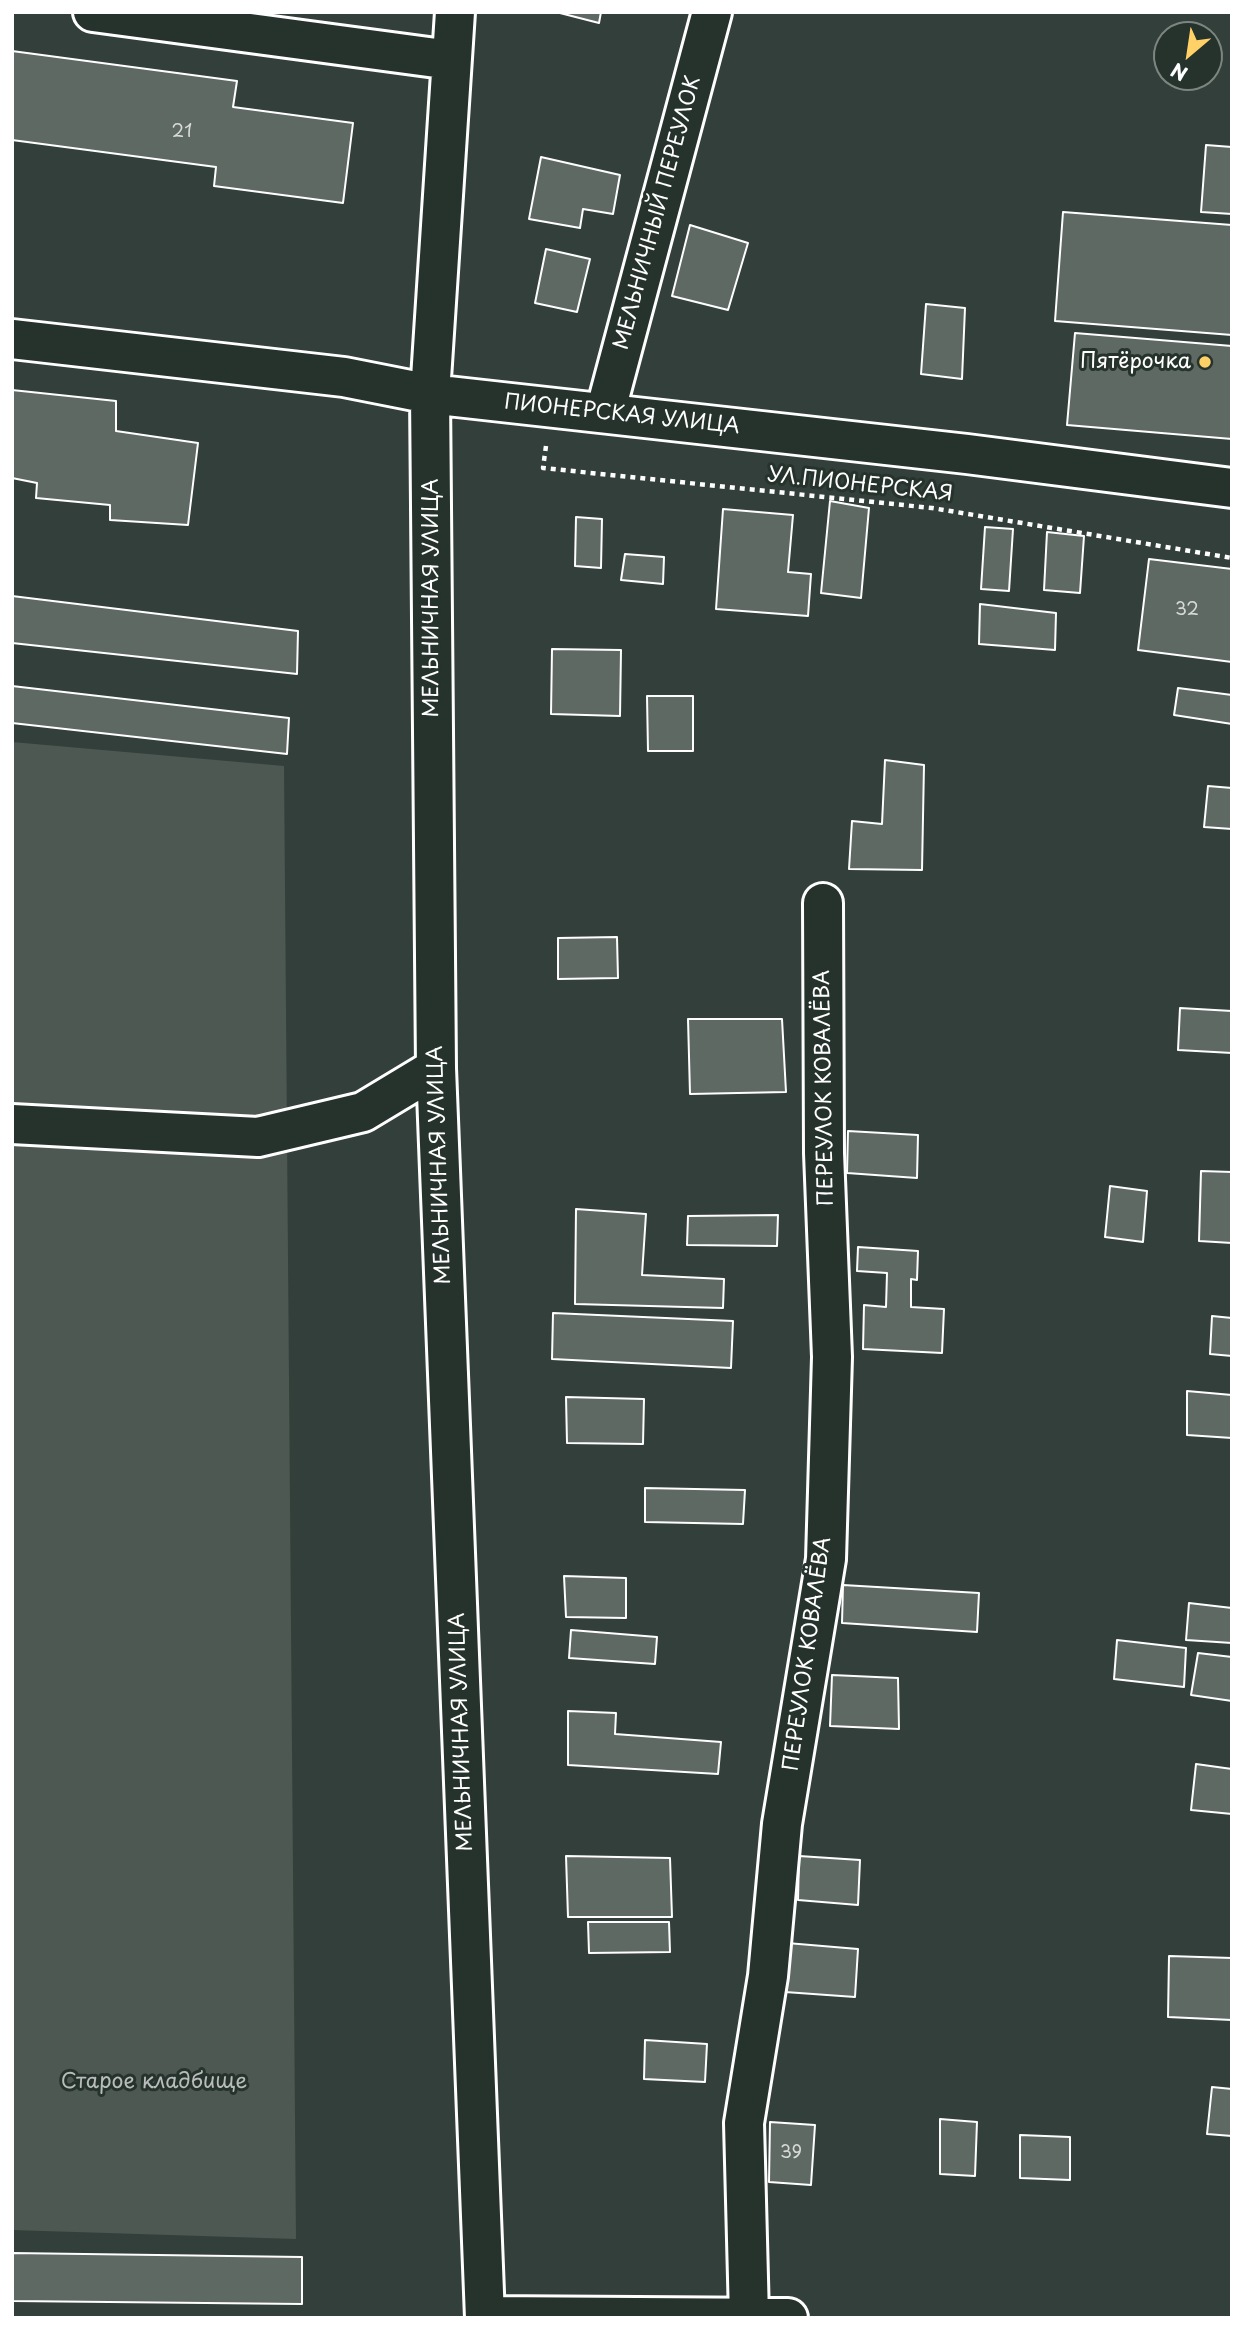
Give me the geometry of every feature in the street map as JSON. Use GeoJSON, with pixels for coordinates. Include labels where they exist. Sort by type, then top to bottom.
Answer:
{"type":"FeatureCollection","features":[{"type":"Feature","properties":{"kind":"street"},"geometry":{"type":"LineString","coordinates":[[93,12],[451,60]]}},
{"type":"Feature","properties":{"kind":"street","name":"МЕЛЬНИЧНАЯ УЛИЦА"},"geometry":{"type":"LineString","coordinates":[[455,12],[430,394],[436,1068],[485,2317]]}},
{"type":"Feature","properties":{"kind":"street","name":"МЕЛЬНИЧНЫЙ ПЕРЕУЛОК"},"geometry":{"type":"LineString","coordinates":[[605,413],[712,12]]}},
{"type":"Feature","properties":{"kind":"street","name":"ПИОНЕРСКАЯ УЛИЦА"},"geometry":{"type":"LineString","coordinates":[[12,339],[344,377],[430,394],[967,454],[1232,488]]}},
{"type":"Feature","properties":{"kind":"street","name":"ПЕРЕУЛОК КОВАЛЁВА"},"geometry":{"type":"LineString","coordinates":[[749,2317],[744,2123],[768,1976],[782,1824],[826,1559],[832,1357],[824,1153],[823,903]]}},
{"type":"Feature","properties":{"kind":"street"},"geometry":{"type":"LineString","coordinates":[[12,1124],[258,1137],[363,1112],[436,1068]]}},
{"type":"Feature","properties":{"kind":"street"},"geometry":{"type":"LineString","coordinates":[[485,2317],[788,2318]]}},
{"type":"Feature","properties":{"kind":"path","name":"УЛ.ПИОНЕРСКАЯ"},"geometry":{"type":"LineString","coordinates":[[550,407],[543,468],[932,508],[1232,558]]}},
{"type":"Feature","properties":{"kind":"green space","name":"Старое кладбище"},"geometry":{"type":"Polygon","coordinates":[[[12,742],[284,766],[296,2239],[12,2230],[12,742]]]}},
{"type":"Feature","properties":{"kind":"building"},"geometry":{"type":"Polygon","coordinates":[[[556,12],[601,12],[599,23],[556,12]]]}},
{"type":"Feature","properties":{"kind":"building"},"geometry":{"type":"Polygon","coordinates":[[[12,51],[237,81],[233,107],[353,123],[343,203],[214,186],[216,167],[12,140],[12,51]]]}},
{"type":"Feature","properties":{"kind":"building"},"geometry":{"type":"Polygon","coordinates":[[[1206,145],[1232,147],[1232,214],[1201,212],[1206,145]]]}},
{"type":"Feature","properties":{"kind":"building"},"geometry":{"type":"Polygon","coordinates":[[[541,157],[620,175],[613,214],[583,209],[580,228],[529,219],[541,157]]]}},
{"type":"Feature","properties":{"kind":"building"},"geometry":{"type":"Polygon","coordinates":[[[1063,212],[1232,225],[1232,335],[1055,321],[1063,212]]]}},
{"type":"Feature","properties":{"kind":"building"},"geometry":{"type":"Polygon","coordinates":[[[690,225],[748,243],[728,310],[672,296],[690,225]]]}},
{"type":"Feature","properties":{"kind":"building"},"geometry":{"type":"Polygon","coordinates":[[[546,249],[590,259],[577,312],[535,303],[546,249]]]}},
{"type":"Feature","properties":{"kind":"building"},"geometry":{"type":"Polygon","coordinates":[[[926,304],[965,308],[962,379],[921,374],[926,304]]]}},
{"type":"Feature","properties":{"kind":"building"},"geometry":{"type":"Polygon","coordinates":[[[1075,333],[1232,346],[1232,439],[1067,425],[1075,333]]]}},
{"type":"Feature","properties":{"kind":"building"},"geometry":{"type":"Polygon","coordinates":[[[12,390],[116,401],[116,431],[198,443],[188,525],[110,520],[110,505],[36,498],[37,483],[12,478],[12,390]]]}},
{"type":"Feature","properties":{"kind":"building"},"geometry":{"type":"Polygon","coordinates":[[[830,501],[869,508],[861,598],[821,593],[830,501]]]}},
{"type":"Feature","properties":{"kind":"building"},"geometry":{"type":"Polygon","coordinates":[[[723,509],[793,515],[788,572],[811,574],[808,616],[716,609],[723,509]]]}},
{"type":"Feature","properties":{"kind":"building"},"geometry":{"type":"Polygon","coordinates":[[[576,517],[602,519],[601,568],[575,566],[576,517]]]}},
{"type":"Feature","properties":{"kind":"building"},"geometry":{"type":"Polygon","coordinates":[[[985,527],[1013,529],[1009,591],[981,589],[985,527]]]}},
{"type":"Feature","properties":{"kind":"building"},"geometry":{"type":"Polygon","coordinates":[[[1047,532],[1084,536],[1080,593],[1044,590],[1047,532]]]}},
{"type":"Feature","properties":{"kind":"building"},"geometry":{"type":"Polygon","coordinates":[[[625,554],[664,557],[663,584],[621,580],[625,554]]]}},
{"type":"Feature","properties":{"kind":"building"},"geometry":{"type":"Polygon","coordinates":[[[1149,559],[1232,569],[1232,662],[1138,650],[1149,559]]]}},
{"type":"Feature","properties":{"kind":"building"},"geometry":{"type":"Polygon","coordinates":[[[12,596],[298,631],[297,674],[12,643],[12,596]]]}},
{"type":"Feature","properties":{"kind":"building"},"geometry":{"type":"Polygon","coordinates":[[[980,604],[1056,613],[1055,650],[979,644],[980,604]]]}},
{"type":"Feature","properties":{"kind":"building"},"geometry":{"type":"Polygon","coordinates":[[[552,649],[621,650],[620,716],[551,714],[552,649]]]}},
{"type":"Feature","properties":{"kind":"building"},"geometry":{"type":"Polygon","coordinates":[[[12,686],[289,718],[287,754],[12,723],[12,686]]]}},
{"type":"Feature","properties":{"kind":"building"},"geometry":{"type":"Polygon","coordinates":[[[1178,688],[1232,695],[1232,724],[1174,715],[1178,688]]]}},
{"type":"Feature","properties":{"kind":"building"},"geometry":{"type":"Polygon","coordinates":[[[647,696],[693,696],[693,751],[648,751],[647,696]]]}},
{"type":"Feature","properties":{"kind":"building"},"geometry":{"type":"Polygon","coordinates":[[[885,760],[924,765],[922,870],[849,869],[852,821],[882,824],[885,760]]]}},
{"type":"Feature","properties":{"kind":"building"},"geometry":{"type":"Polygon","coordinates":[[[1208,786],[1232,788],[1232,829],[1204,827],[1208,786]]]}},
{"type":"Feature","properties":{"kind":"building"},"geometry":{"type":"Polygon","coordinates":[[[617,937],[618,978],[558,979],[558,938],[617,937]]]}},
{"type":"Feature","properties":{"kind":"building"},"geometry":{"type":"Polygon","coordinates":[[[1180,1008],[1232,1011],[1232,1053],[1178,1050],[1180,1008]]]}},
{"type":"Feature","properties":{"kind":"building"},"geometry":{"type":"Polygon","coordinates":[[[688,1019],[782,1019],[786,1092],[690,1094],[688,1019]]]}},
{"type":"Feature","properties":{"kind":"building"},"geometry":{"type":"Polygon","coordinates":[[[848,1131],[918,1135],[917,1178],[847,1173],[848,1131]]]}},
{"type":"Feature","properties":{"kind":"building"},"geometry":{"type":"Polygon","coordinates":[[[1201,1171],[1232,1172],[1232,1243],[1199,1241],[1201,1171]]]}},
{"type":"Feature","properties":{"kind":"building"},"geometry":{"type":"Polygon","coordinates":[[[1110,1186],[1147,1191],[1143,1242],[1105,1237],[1110,1186]]]}},
{"type":"Feature","properties":{"kind":"building"},"geometry":{"type":"Polygon","coordinates":[[[576,1209],[646,1214],[642,1275],[724,1279],[723,1308],[575,1304],[576,1209]]]}},
{"type":"Feature","properties":{"kind":"building"},"geometry":{"type":"Polygon","coordinates":[[[778,1215],[777,1246],[687,1245],[688,1216],[778,1215]]]}},
{"type":"Feature","properties":{"kind":"building"},"geometry":{"type":"Polygon","coordinates":[[[858,1247],[918,1251],[917,1280],[911,1279],[911,1307],[944,1309],[942,1353],[863,1349],[864,1305],[886,1307],[887,1273],[857,1271],[858,1247]]]}},
{"type":"Feature","properties":{"kind":"building"},"geometry":{"type":"Polygon","coordinates":[[[553,1313],[733,1321],[731,1368],[552,1359],[553,1313]]]}},
{"type":"Feature","properties":{"kind":"building"},"geometry":{"type":"Polygon","coordinates":[[[1212,1316],[1232,1318],[1232,1356],[1210,1354],[1212,1316]]]}},
{"type":"Feature","properties":{"kind":"building"},"geometry":{"type":"Polygon","coordinates":[[[1187,1391],[1232,1395],[1232,1438],[1187,1435],[1187,1391]]]}},
{"type":"Feature","properties":{"kind":"building"},"geometry":{"type":"Polygon","coordinates":[[[566,1397],[644,1399],[643,1444],[567,1443],[566,1397]]]}},
{"type":"Feature","properties":{"kind":"building"},"geometry":{"type":"Polygon","coordinates":[[[645,1488],[745,1490],[743,1524],[645,1522],[645,1488]]]}},
{"type":"Feature","properties":{"kind":"building"},"geometry":{"type":"Polygon","coordinates":[[[564,1576],[626,1578],[626,1618],[566,1617],[564,1576]]]}},
{"type":"Feature","properties":{"kind":"building"},"geometry":{"type":"Polygon","coordinates":[[[843,1585],[979,1593],[977,1632],[842,1623],[843,1585]]]}},
{"type":"Feature","properties":{"kind":"building"},"geometry":{"type":"Polygon","coordinates":[[[1189,1603],[1232,1608],[1232,1643],[1186,1640],[1189,1603]]]}},
{"type":"Feature","properties":{"kind":"building"},"geometry":{"type":"Polygon","coordinates":[[[571,1630],[657,1637],[655,1664],[569,1658],[571,1630]]]}},
{"type":"Feature","properties":{"kind":"building"},"geometry":{"type":"Polygon","coordinates":[[[1117,1640],[1186,1648],[1184,1687],[1114,1679],[1117,1640]]]}},
{"type":"Feature","properties":{"kind":"building"},"geometry":{"type":"Polygon","coordinates":[[[1198,1653],[1232,1657],[1232,1701],[1191,1695],[1198,1653]]]}},
{"type":"Feature","properties":{"kind":"building"},"geometry":{"type":"Polygon","coordinates":[[[832,1675],[898,1678],[899,1729],[830,1726],[832,1675]]]}},
{"type":"Feature","properties":{"kind":"building"},"geometry":{"type":"Polygon","coordinates":[[[568,1711],[616,1713],[615,1734],[721,1742],[718,1774],[568,1765],[568,1711]]]}},
{"type":"Feature","properties":{"kind":"building"},"geometry":{"type":"Polygon","coordinates":[[[1196,1764],[1232,1769],[1232,1814],[1191,1810],[1196,1764]]]}},
{"type":"Feature","properties":{"kind":"building"},"geometry":{"type":"Polygon","coordinates":[[[566,1856],[670,1858],[672,1917],[568,1917],[566,1856]]]}},
{"type":"Feature","properties":{"kind":"building"},"geometry":{"type":"Polygon","coordinates":[[[799,1856],[860,1860],[858,1905],[798,1900],[799,1856]]]}},
{"type":"Feature","properties":{"kind":"building"},"geometry":{"type":"Polygon","coordinates":[[[588,1922],[669,1922],[670,1952],[589,1953],[588,1922]]]}},
{"type":"Feature","properties":{"kind":"building"},"geometry":{"type":"Polygon","coordinates":[[[787,1943],[858,1949],[855,1997],[785,1992],[787,1943]]]}},
{"type":"Feature","properties":{"kind":"building"},"geometry":{"type":"Polygon","coordinates":[[[1169,1956],[1232,1958],[1232,2020],[1168,2017],[1169,1956]]]}},
{"type":"Feature","properties":{"kind":"building"},"geometry":{"type":"Polygon","coordinates":[[[645,2040],[707,2044],[705,2082],[644,2079],[645,2040]]]}},
{"type":"Feature","properties":{"kind":"building"},"geometry":{"type":"Polygon","coordinates":[[[1212,2087],[1232,2089],[1232,2136],[1207,2134],[1212,2087]]]}},
{"type":"Feature","properties":{"kind":"building"},"geometry":{"type":"Polygon","coordinates":[[[940,2119],[977,2122],[975,2176],[940,2174],[940,2119]]]}},
{"type":"Feature","properties":{"kind":"building"},"geometry":{"type":"Polygon","coordinates":[[[770,2122],[815,2125],[811,2185],[769,2182],[770,2122]]]}},
{"type":"Feature","properties":{"kind":"building"},"geometry":{"type":"Polygon","coordinates":[[[1020,2135],[1070,2137],[1070,2180],[1020,2178],[1020,2135]]]}},
{"type":"Feature","properties":{"kind":"building"},"geometry":{"type":"Polygon","coordinates":[[[12,2253],[302,2257],[302,2304],[12,2301],[12,2253]]]}},
{"type":"Feature","properties":{"kind":"place","name":"Пятёрочка"},"geometry":{"type":"Point","coordinates":[1205,362]}}]}
